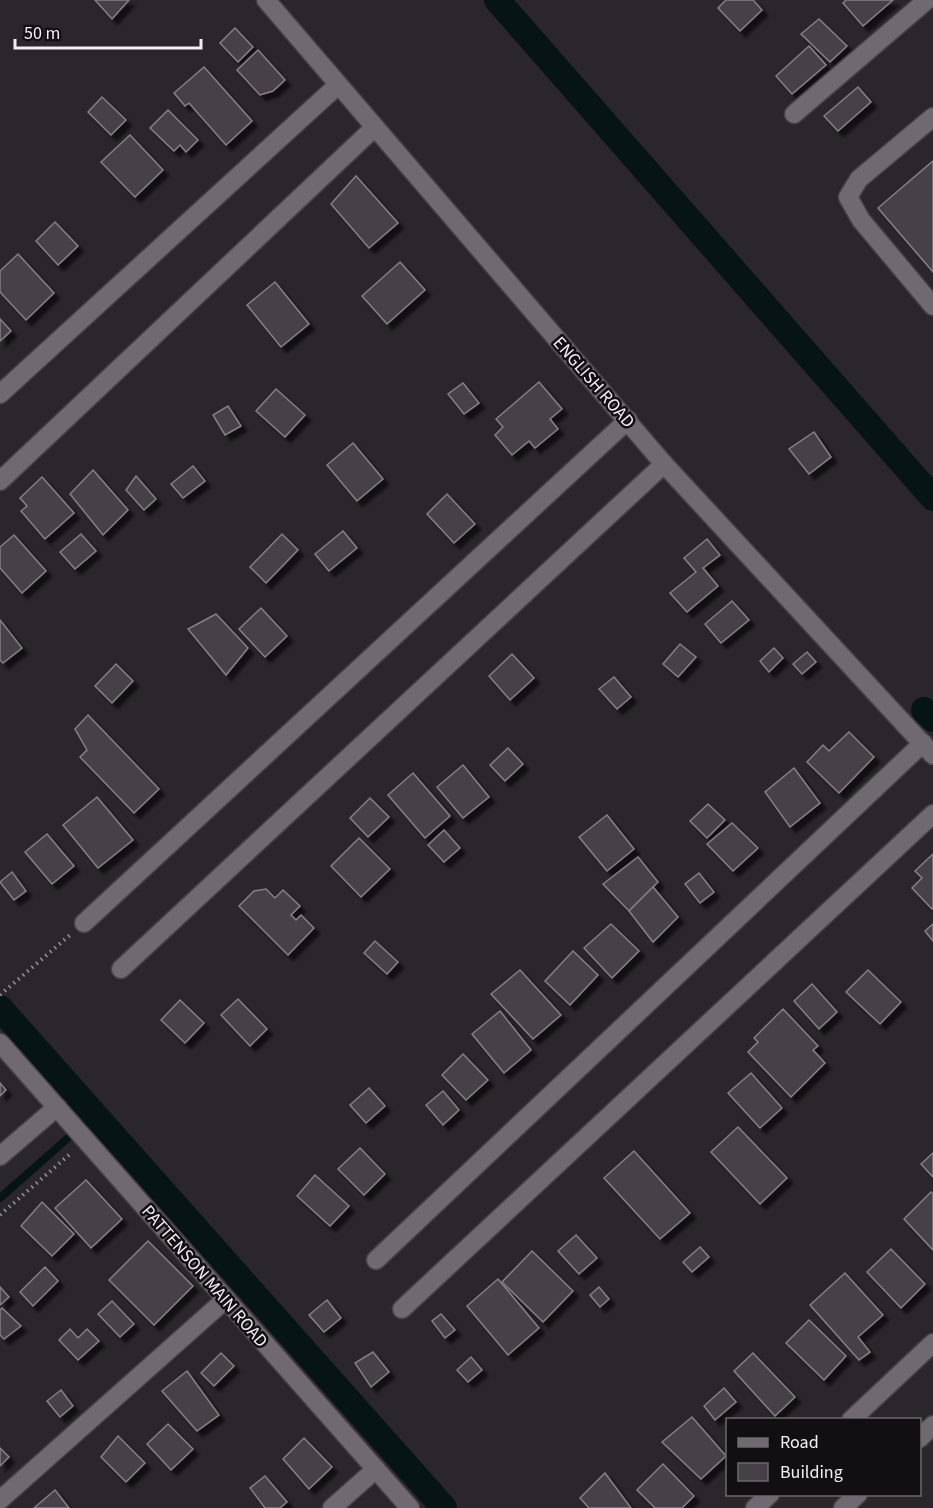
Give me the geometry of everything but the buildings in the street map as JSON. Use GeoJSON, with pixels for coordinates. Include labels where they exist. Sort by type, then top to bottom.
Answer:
{"type":"FeatureCollection","features":[{"type":"Feature","properties":{"kind":"street","name":"ENGLISH ROAD"},"geometry":{"type":"LineString","coordinates":[[266,0],[664,464],[928,749]]}},
{"type":"Feature","properties":{"kind":"street"},"geometry":{"type":"LineString","coordinates":[[794,114],[927,0]]}},
{"type":"Feature","properties":{"kind":"street"},"geometry":{"type":"LineString","coordinates":[[0,394],[338,85]]}},
{"type":"Feature","properties":{"kind":"street"},"geometry":{"type":"LineString","coordinates":[[933,117],[859,179],[848,197],[861,220],[933,306]]}},
{"type":"Feature","properties":{"kind":"street"},"geometry":{"type":"LineString","coordinates":[[0,481],[375,127]]}},
{"type":"Feature","properties":{"kind":"street"},"geometry":{"type":"LineString","coordinates":[[84,923],[628,420]]}},
{"type":"Feature","properties":{"kind":"street"},"geometry":{"type":"LineString","coordinates":[[121,969],[664,464]]}},
{"type":"Feature","properties":{"kind":"street"},"geometry":{"type":"LineString","coordinates":[[376,1260],[928,749]]}},
{"type":"Feature","properties":{"kind":"street"},"geometry":{"type":"LineString","coordinates":[[402,1309],[933,814]]}},
{"type":"Feature","properties":{"kind":"street","name":"PATTENSON MAIN ROAD"},"geometry":{"type":"LineString","coordinates":[[0,1043],[410,1508]]}},
{"type":"Feature","properties":{"kind":"street"},"geometry":{"type":"LineString","coordinates":[[0,1156],[57,1107]]}},
{"type":"Feature","properties":{"kind":"street"},"geometry":{"type":"LineString","coordinates":[[0,1500],[226,1299]]}},
{"type":"Feature","properties":{"kind":"street"},"geometry":{"type":"LineString","coordinates":[[852,1418],[933,1343]]}},
{"type":"Feature","properties":{"kind":"street"},"geometry":{"type":"LineString","coordinates":[[921,1437],[933,1425]]}},
{"type":"Feature","properties":{"kind":"street"},"geometry":{"type":"LineString","coordinates":[[332,1508],[376,1469]]}},
{"type":"Feature","properties":{"kind":"street"},"geometry":{"type":"LineString","coordinates":[[755,1508],[768,1496]]}},
{"type":"Feature","properties":{"kind":"street"},"geometry":{"type":"LineString","coordinates":[[843,1508],[856,1496]]}},
{"type":"Feature","properties":{"kind":"path"},"geometry":{"type":"LineString","coordinates":[[2,993],[84,923]]}},
{"type":"Feature","properties":{"kind":"path"},"geometry":{"type":"LineString","coordinates":[[0,1215],[86,1141]]}},
{"type":"Feature","properties":{"kind":"waterway"},"geometry":{"type":"LineString","coordinates":[[497,0],[933,498]]}},
{"type":"Feature","properties":{"kind":"waterway"},"geometry":{"type":"LineString","coordinates":[[924,710],[933,719]]}},
{"type":"Feature","properties":{"kind":"waterway"},"geometry":{"type":"LineString","coordinates":[[0,1008],[444,1508]]}},
{"type":"Feature","properties":{"kind":"waterway"},"geometry":{"type":"LineString","coordinates":[[0,1198],[94,1115]]}}]}
